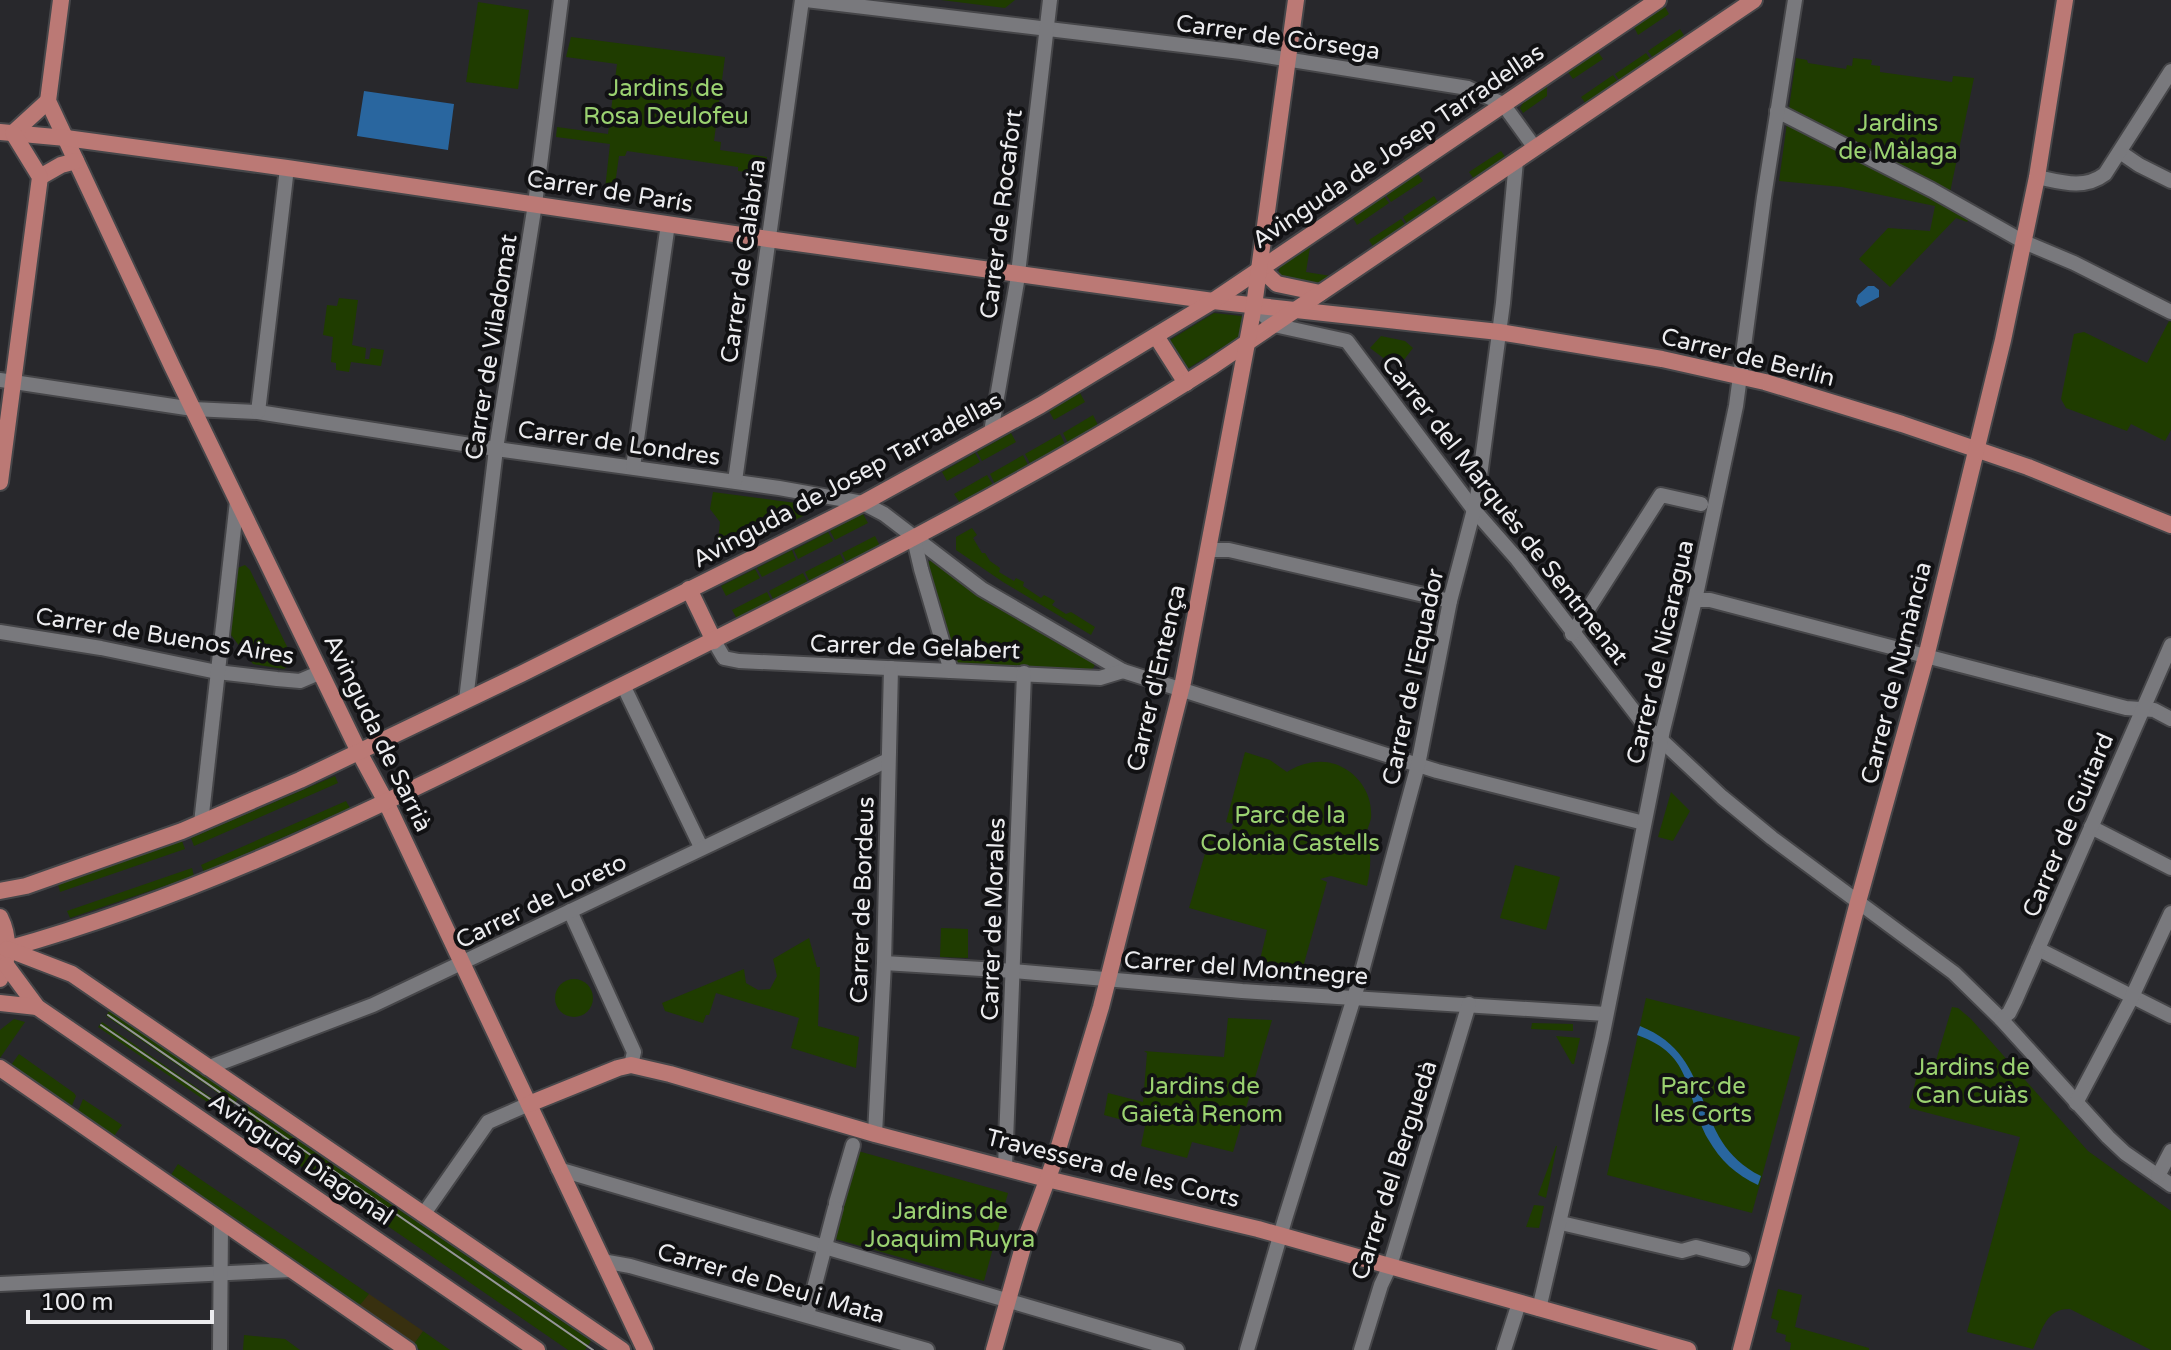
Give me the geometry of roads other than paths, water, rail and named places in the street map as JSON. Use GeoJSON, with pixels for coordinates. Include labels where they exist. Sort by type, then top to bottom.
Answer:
{"type":"FeatureCollection","features":[{"type":"Feature","properties":{"kind":"main road"},"geometry":{"type":"LineString","coordinates":[[0,482],[7,381],[40,177],[36,166],[7,132],[48,101],[61,0]]}},
{"type":"Feature","properties":{"kind":"main road","name":"Carrer d'Entença"},"geometry":{"type":"LineString","coordinates":[[994,1350],[1108,982],[1181,691],[1242,379],[1296,0]]}},
{"type":"Feature","properties":{"kind":"main road","name":"Avinguda de Josep Tarradellas"},"geometry":{"type":"LineString","coordinates":[[0,891],[48,878],[201,823],[359,752],[863,503],[991,432],[1213,301],[1658,0]]}},
{"type":"Feature","properties":{"kind":"main road"},"geometry":{"type":"LineString","coordinates":[[4,964],[50,936],[222,876],[386,802],[914,539],[1085,443],[1211,367],[1754,0]]}},
{"type":"Feature","properties":{"kind":"main road","name":"Carrer de Numància"},"geometry":{"type":"LineString","coordinates":[[1741,1350],[1858,902],[1926,657],[1977,449],[2037,177],[2065,0]]}},
{"type":"Feature","properties":{"kind":"main road","name":"Avinguda de Sarrià"},"geometry":{"type":"LineString","coordinates":[[48,101],[237,501],[386,802],[645,1350]]}},
{"type":"Feature","properties":{"kind":"main road","name":"Carrer de París"},"geometry":{"type":"LineString","coordinates":[[7,132],[287,168],[1213,301]]}},
{"type":"Feature","properties":{"kind":"main road"},"geometry":{"type":"LineString","coordinates":[[40,177],[61,165],[76,161]]}},
{"type":"Feature","properties":{"kind":"main road"},"geometry":{"type":"LineString","coordinates":[[1260,268],[1277,284],[1320,293]]}},
{"type":"Feature","properties":{"kind":"main road"},"geometry":{"type":"LineString","coordinates":[[1213,301],[1295,311]]}},
{"type":"Feature","properties":{"kind":"main road","name":"Carrer de Berlín"},"geometry":{"type":"LineString","coordinates":[[1295,311],[1499,332],[1662,359],[1742,377],[1846,406],[1977,449],[2171,525]]}},
{"type":"Feature","properties":{"kind":"main road"},"geometry":{"type":"LineString","coordinates":[[1156,336],[1186,383]]}},
{"type":"Feature","properties":{"kind":"main road"},"geometry":{"type":"LineString","coordinates":[[1211,367],[1234,372],[1242,379]]}},
{"type":"Feature","properties":{"kind":"main road"},"geometry":{"type":"LineString","coordinates":[[689,589],[714,641]]}},
{"type":"Feature","properties":{"kind":"main road"},"geometry":{"type":"LineString","coordinates":[[0,917],[4,925],[4,964]]}},
{"type":"Feature","properties":{"kind":"main road"},"geometry":{"type":"LineString","coordinates":[[50,936],[43,942],[41,952],[54,966],[72,974],[622,1350]]}},
{"type":"Feature","properties":{"kind":"main road"},"geometry":{"type":"LineString","coordinates":[[4,964],[54,966]]}},
{"type":"Feature","properties":{"kind":"main road","name":"Avinguda Diagonal"},"geometry":{"type":"LineString","coordinates":[[4,964],[37,1007],[537,1350]]}},
{"type":"Feature","properties":{"kind":"main road","name":"Avinguda Diagonal"},"geometry":{"type":"LineString","coordinates":[[0,1003],[37,1007]]}},
{"type":"Feature","properties":{"kind":"main road"},"geometry":{"type":"LineString","coordinates":[[529,1104],[631,1065]]}},
{"type":"Feature","properties":{"kind":"main road","name":"Travessera de les Corts"},"geometry":{"type":"LineString","coordinates":[[631,1065],[875,1134],[1390,1266],[1539,1309],[1644,1344],[1688,1350]]}},
{"type":"Feature","properties":{"kind":"main road"},"geometry":{"type":"LineString","coordinates":[[0,1068],[408,1350]]}},
{"type":"Feature","properties":{"kind":"street","name":"Carrer de Viladomat"},"geometry":{"type":"LineString","coordinates":[[466,700],[496,449],[535,204],[561,0]]}},
{"type":"Feature","properties":{"kind":"street","name":"Carrer de Còrsega"},"geometry":{"type":"LineString","coordinates":[[804,0],[1288,59],[1468,88],[1503,104]]}},
{"type":"Feature","properties":{"kind":"street","name":"Carrer de Calàbria"},"geometry":{"type":"LineString","coordinates":[[735,481],[804,0]]}},
{"type":"Feature","properties":{"kind":"street","name":"Carrer de Rocafort"},"geometry":{"type":"LineString","coordinates":[[991,432],[1018,274],[1050,0]]}},
{"type":"Feature","properties":{"kind":"street","name":"Carrer de Nicaragua"},"geometry":{"type":"LineString","coordinates":[[1539,1309],[1561,1223],[1661,740],[1695,600],[1742,377],[1795,0]]}},
{"type":"Feature","properties":{"kind":"street"},"geometry":{"type":"LineString","coordinates":[[2037,177],[2087,184],[2105,174],[2171,71]]}},
{"type":"Feature","properties":{"kind":"street"},"geometry":{"type":"LineString","coordinates":[[1503,104],[1535,148]]}},
{"type":"Feature","properties":{"kind":"street"},"geometry":{"type":"LineString","coordinates":[[1777,111],[1932,190],[2024,242],[2074,263],[2171,312]]}},
{"type":"Feature","properties":{"kind":"street"},"geometry":{"type":"LineString","coordinates":[[2120,152],[2171,181]]}},
{"type":"Feature","properties":{"kind":"street","name":"Carrer de l'Equador"},"geometry":{"type":"LineString","coordinates":[[1247,1350],[1354,997],[1418,765],[1450,601],[1474,510],[1499,332],[1516,161]]}},
{"type":"Feature","properties":{"kind":"street"},"geometry":{"type":"LineString","coordinates":[[258,412],[287,168]]}},
{"type":"Feature","properties":{"kind":"street"},"geometry":{"type":"LineString","coordinates":[[633,467],[668,224]]}},
{"type":"Feature","properties":{"kind":"street"},"geometry":{"type":"LineString","coordinates":[[1254,306],[1274,325],[1347,341],[1351,326],[1360,316]]}},
{"type":"Feature","properties":{"kind":"street","name":"Carrer del Marquès de Sentmenat"},"geometry":{"type":"LineString","coordinates":[[1347,341],[1474,510],[1517,559],[1643,723],[1748,819],[1942,963],[2001,1019],[2125,1153],[2171,1185]]}},
{"type":"Feature","properties":{"kind":"street","name":"Carrer de Londres"},"geometry":{"type":"LineString","coordinates":[[7,381],[193,409],[258,412],[496,449],[735,481],[863,503],[873,507],[982,589],[1123,671],[1418,765],[1644,823]]}},
{"type":"Feature","properties":{"kind":"street"},"geometry":{"type":"LineString","coordinates":[[1572,634],[1661,495],[1701,504]]}},
{"type":"Feature","properties":{"kind":"street"},"geometry":{"type":"LineString","coordinates":[[201,823],[237,501]]}},
{"type":"Feature","properties":{"kind":"street"},"geometry":{"type":"LineString","coordinates":[[914,539],[951,671]]}},
{"type":"Feature","properties":{"kind":"street"},"geometry":{"type":"LineString","coordinates":[[1209,550],[1234,551],[1450,601]]}},
{"type":"Feature","properties":{"kind":"street"},"geometry":{"type":"LineString","coordinates":[[1695,600],[1710,600],[2126,708],[2154,710],[2171,719]]}},
{"type":"Feature","properties":{"kind":"street","name":"Carrer de Buenos Aires"},"geometry":{"type":"LineString","coordinates":[[0,632],[101,648],[217,672],[300,681],[321,672]]}},
{"type":"Feature","properties":{"kind":"street","name":"Carrer de Gelabert"},"geometry":{"type":"LineString","coordinates":[[714,641],[720,653],[729,660],[1100,678],[1123,671]]}},
{"type":"Feature","properties":{"kind":"street","name":"Carrer de Guitard"},"geometry":{"type":"LineString","coordinates":[[2001,1019],[2009,1013],[2171,645]]}},
{"type":"Feature","properties":{"kind":"street","name":"Carrer de Bordeus"},"geometry":{"type":"LineString","coordinates":[[875,1134],[884,963],[891,668]]}},
{"type":"Feature","properties":{"kind":"street","name":"Carrer de Morales"},"geometry":{"type":"LineString","coordinates":[[1005,1167],[1024,673]]}},
{"type":"Feature","properties":{"kind":"street"},"geometry":{"type":"LineString","coordinates":[[623,685],[701,847]]}},
{"type":"Feature","properties":{"kind":"street","name":"Carrer de Loreto"},"geometry":{"type":"LineString","coordinates":[[207,1068],[373,1005],[888,760]]}},
{"type":"Feature","properties":{"kind":"street"},"geometry":{"type":"LineString","coordinates":[[2091,827],[2171,868]]}},
{"type":"Feature","properties":{"kind":"street"},"geometry":{"type":"LineString","coordinates":[[570,911],[634,1052],[631,1065]]}},
{"type":"Feature","properties":{"kind":"street"},"geometry":{"type":"LineString","coordinates":[[2076,1103],[2171,913]]}},
{"type":"Feature","properties":{"kind":"street"},"geometry":{"type":"LineString","coordinates":[[2038,949],[2171,1016]]}},
{"type":"Feature","properties":{"kind":"street","name":"Carrer del Montnegre"},"geometry":{"type":"LineString","coordinates":[[884,963],[1014,971],[1108,982],[1606,1014]]}},
{"type":"Feature","properties":{"kind":"street","name":"Carrer del Berguedà"},"geometry":{"type":"LineString","coordinates":[[1361,1350],[1390,1266],[1469,1004]]}},
{"type":"Feature","properties":{"kind":"street"},"geometry":{"type":"LineString","coordinates":[[423,1215],[488,1122],[529,1104]]}},
{"type":"Feature","properties":{"kind":"street"},"geometry":{"type":"LineString","coordinates":[[807,1315],[853,1145]]}},
{"type":"Feature","properties":{"kind":"street"},"geometry":{"type":"LineString","coordinates":[[2158,1176],[2171,1151]]}},
{"type":"Feature","properties":{"kind":"street"},"geometry":{"type":"LineString","coordinates":[[558,1169],[1177,1350]]}},
{"type":"Feature","properties":{"kind":"street"},"geometry":{"type":"LineString","coordinates":[[220,1350],[221,1222]]}},
{"type":"Feature","properties":{"kind":"street"},"geometry":{"type":"LineString","coordinates":[[1561,1223],[1682,1251],[1696,1247],[1743,1259]]}},
{"type":"Feature","properties":{"kind":"street","name":"Carrer de Deu i Mata"},"geometry":{"type":"LineString","coordinates":[[602,1261],[927,1350]]}},
{"type":"Feature","properties":{"kind":"street"},"geometry":{"type":"LineString","coordinates":[[0,1284],[292,1270]]}},
{"type":"Feature","properties":{"kind":"street"},"geometry":{"type":"LineString","coordinates":[[1504,1350],[1519,1303]]}},
{"type":"Feature","properties":{"kind":"water"},"geometry":{"type":"Polygon","coordinates":[[[364,91],[454,104],[448,150],[357,136],[364,91]]]}},
{"type":"Feature","properties":{"kind":"water"},"geometry":{"type":"Polygon","coordinates":[[[1868,286],[1879,290],[1879,297],[1860,307],[1856,302],[1858,295],[1868,286]]]}},
{"type":"Feature","properties":{"kind":"water"},"geometry":{"type":"Polygon","coordinates":[[[1640,1026],[1665,1040],[1682,1058],[1722,1141],[1738,1160],[1761,1176],[1758,1185],[1736,1172],[1718,1154],[1700,1123],[1679,1065],[1656,1043],[1637,1035],[1640,1026]]]}},
{"type":"Feature","properties":{"kind":"tram line"},"geometry":{"type":"LineString","coordinates":[[108,1015],[593,1350]]}},
{"type":"Feature","properties":{"kind":"tram line"},"geometry":{"type":"LineString","coordinates":[[101,1025],[263,1135]]}},
{"type":"Feature","properties":{"kind":"park label","name":"Jardins de Rosa Deulofeu"},"geometry":{"type":"Point","coordinates":[666,102]}},
{"type":"Feature","properties":{"kind":"park label","name":"Jardins de Màlaga"},"geometry":{"type":"Point","coordinates":[1898,137]}},
{"type":"Feature","properties":{"kind":"park label","name":"Parc de la Colònia Castells"},"geometry":{"type":"Point","coordinates":[1290,829]}},
{"type":"Feature","properties":{"kind":"park label","name":"Jardins de Can Cuiàs"},"geometry":{"type":"Point","coordinates":[1972,1081]}},
{"type":"Feature","properties":{"kind":"park label","name":"Jardins de Gaietà Renom"},"geometry":{"type":"Point","coordinates":[1202,1100]}},
{"type":"Feature","properties":{"kind":"park label","name":"Parc de les Corts"},"geometry":{"type":"Point","coordinates":[1703,1100]}},
{"type":"Feature","properties":{"kind":"park label","name":"Jardins de Joaquim Ruyra"},"geometry":{"type":"Point","coordinates":[950,1225]}}]}
